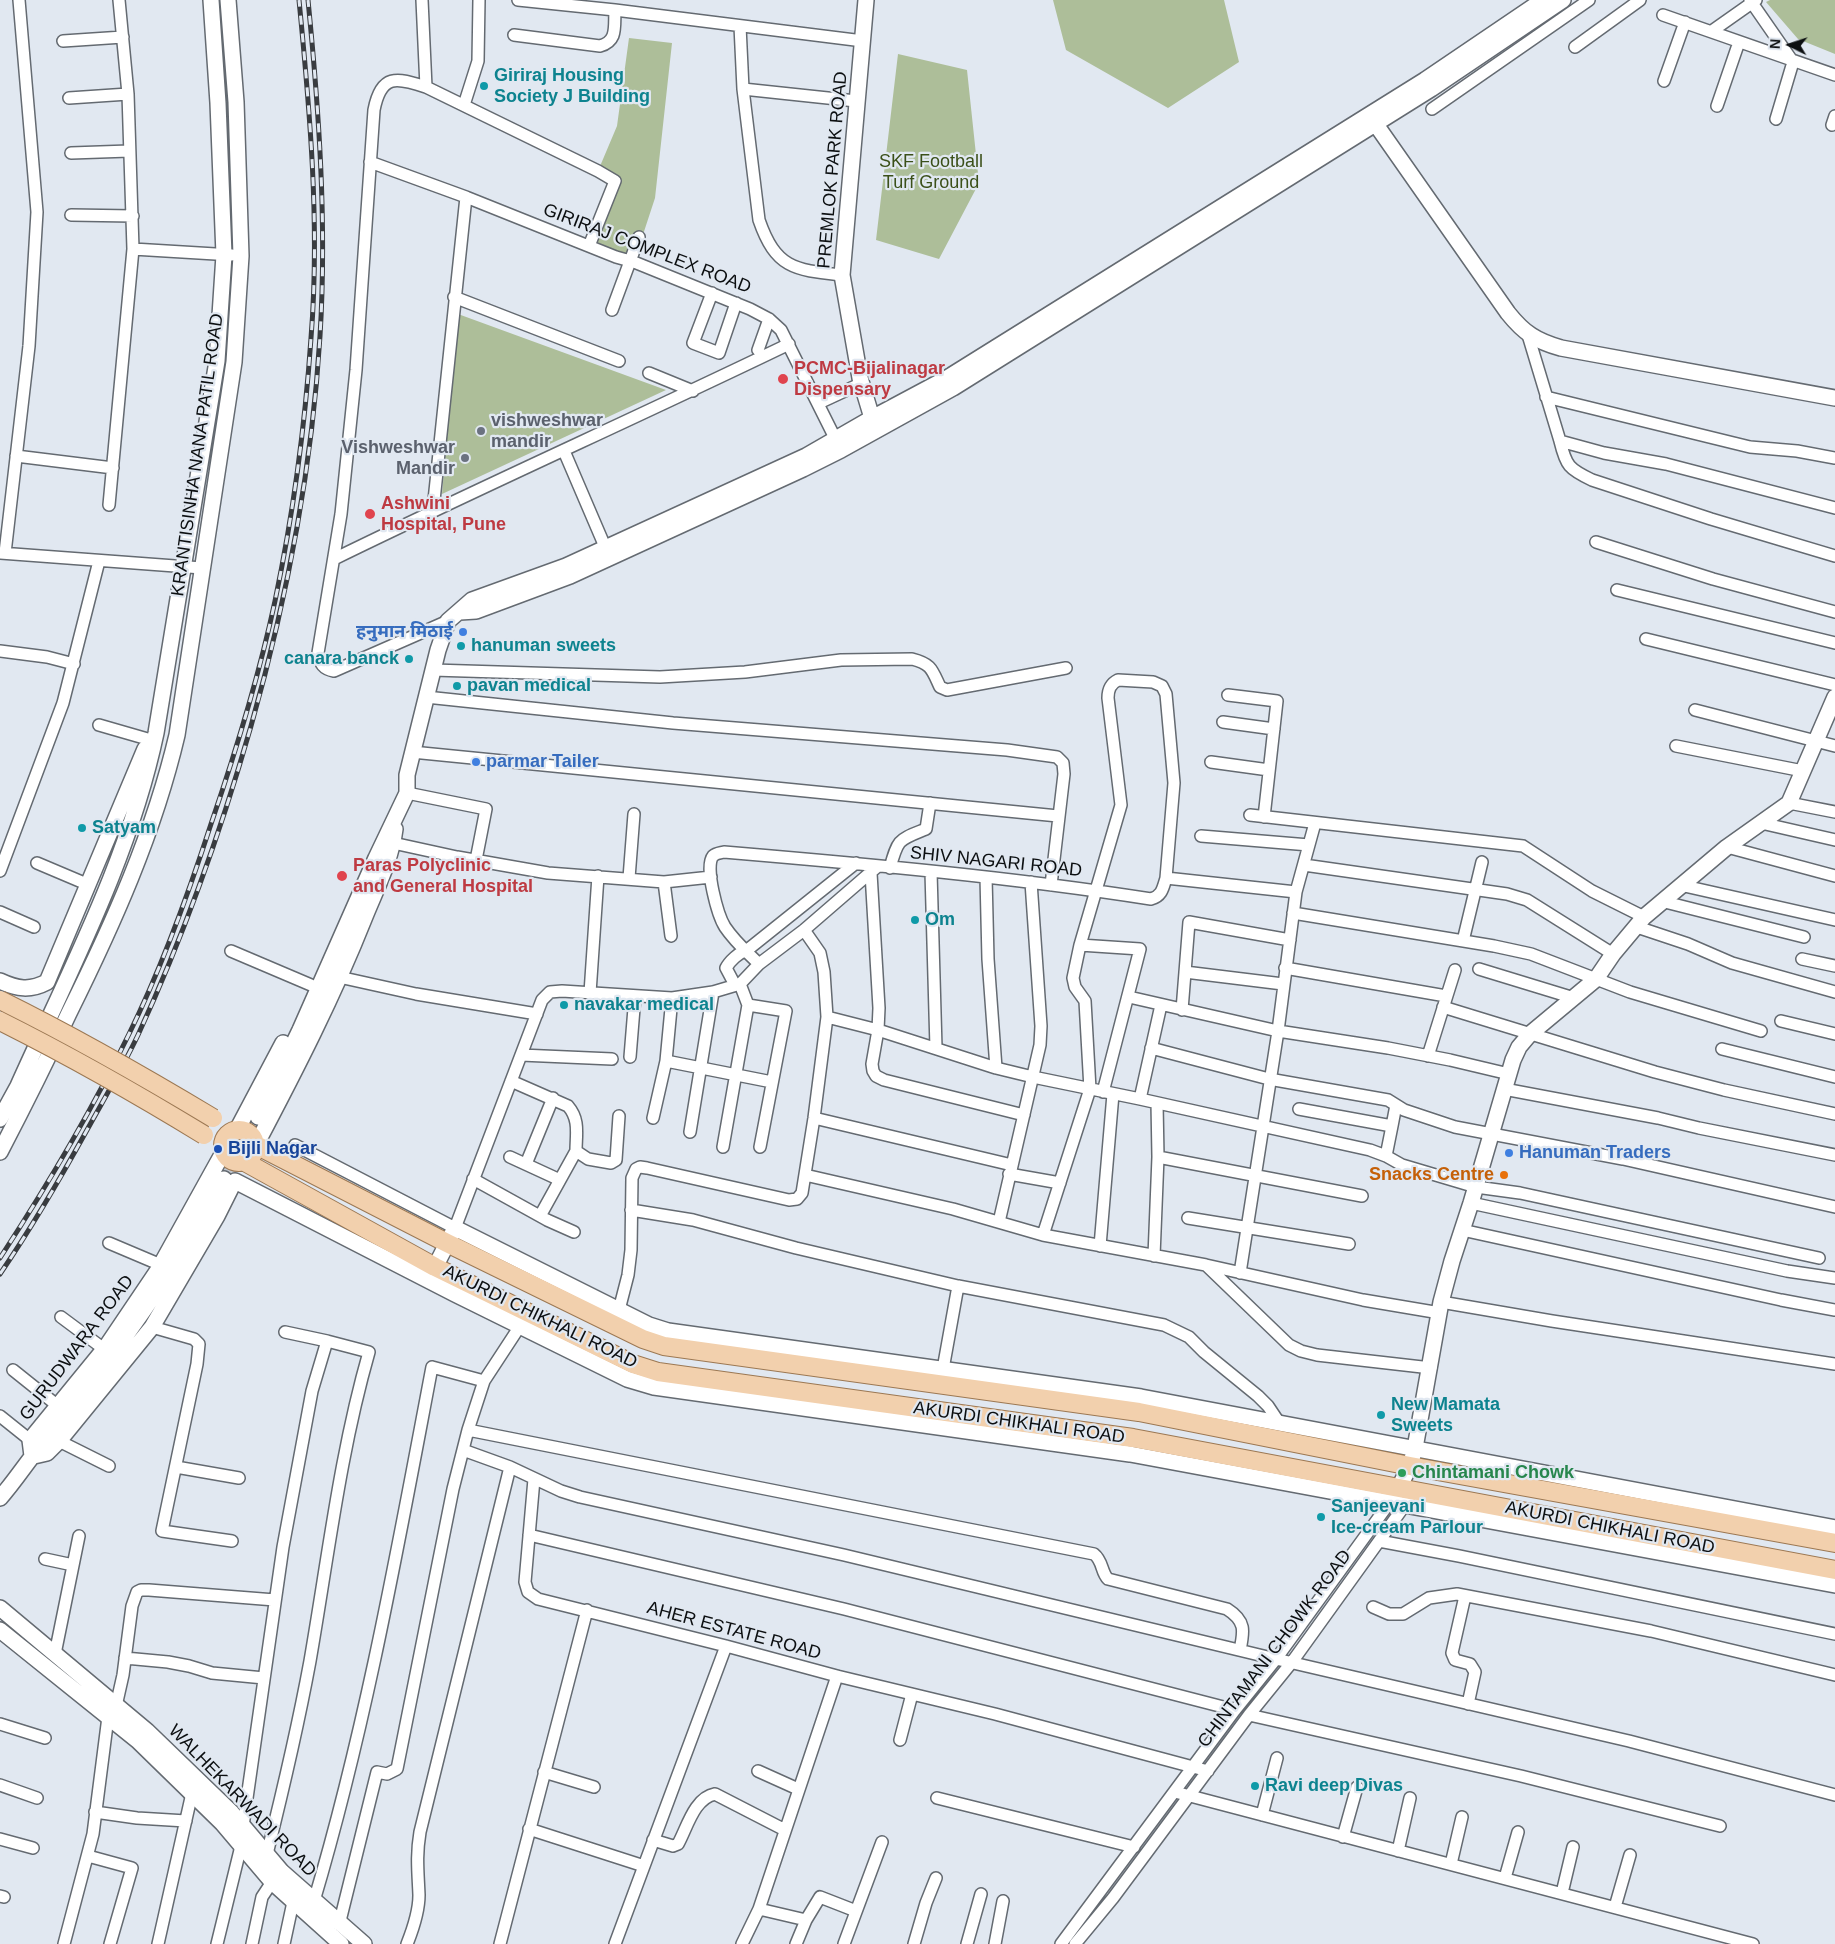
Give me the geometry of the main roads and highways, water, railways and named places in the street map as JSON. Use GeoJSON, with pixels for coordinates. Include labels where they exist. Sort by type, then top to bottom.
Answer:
{"type":"FeatureCollection","features":[{"type":"Feature","properties":{"kind":"main road"},"geometry":{"type":"LineString","coordinates":[[0,1000],[126,1066],[213,1118],[236,1130],[252,1135],[256,1145],[253,1156],[245,1162],[234,1162],[226,1156],[223,1148],[127,1088],[0,1021]]}},
{"type":"Feature","properties":{"kind":"main road"},"geometry":{"type":"LineString","coordinates":[[223,1148],[227,1136],[236,1130]]}},
{"type":"Feature","properties":{"kind":"main road","name":"AKURDI CHIKHALI ROAD"},"geometry":{"type":"LineString","coordinates":[[256,1145],[451,1236],[643,1339],[664,1346],[1139,1412],[1416,1467],[1835,1543]]}},
{"type":"Feature","properties":{"kind":"main road","name":"AKURDI CHIKHALI ROAD"},"geometry":{"type":"LineString","coordinates":[[245,1162],[432,1274],[633,1364],[658,1372],[1133,1438],[1402,1497],[1835,1570]]}},
{"type":"Feature","properties":{"kind":"tunnel"},"geometry":{"type":"LineString","coordinates":[[224,1179],[258,1117]]}},
{"type":"Feature","properties":{"kind":"railway"},"geometry":{"type":"LineString","coordinates":[[0,1258],[35,1204],[84,1120],[153,983],[184,904],[220,797],[269,629],[298,470],[314,296],[312,169],[307,84],[299,0]]}},
{"type":"Feature","properties":{"kind":"railway"},"geometry":{"type":"LineString","coordinates":[[0,1274],[77,1148],[126,1059],[155,997],[186,921],[227,805],[251,726],[276,630],[287,582],[304,484],[311,435],[320,336],[323,252],[321,168],[308,0]]}},
{"type":"Feature","properties":{"kind":"place","name":"Giriraj Housing Society J Building"},"geometry":{"type":"Point","coordinates":[484,86]}},
{"type":"Feature","properties":{"kind":"place","name":"PCMC-Bijalinagar Dispensary"},"geometry":{"type":"Point","coordinates":[783,379]}},
{"type":"Feature","properties":{"kind":"place","name":"vishweshwar mandir"},"geometry":{"type":"Point","coordinates":[481,431]}},
{"type":"Feature","properties":{"kind":"place","name":"Vishweshwar Mandir"},"geometry":{"type":"Point","coordinates":[465,458]}},
{"type":"Feature","properties":{"kind":"place","name":"Ashwini Hospital, Pune"},"geometry":{"type":"Point","coordinates":[370,514]}},
{"type":"Feature","properties":{"kind":"place","name":"हनुमान मिठाई"},"geometry":{"type":"Point","coordinates":[463,632]}},
{"type":"Feature","properties":{"kind":"place","name":"hanuman sweets"},"geometry":{"type":"Point","coordinates":[461,646]}},
{"type":"Feature","properties":{"kind":"place","name":"canara banck"},"geometry":{"type":"Point","coordinates":[409,659]}},
{"type":"Feature","properties":{"kind":"place","name":"pavan medical"},"geometry":{"type":"Point","coordinates":[457,686]}},
{"type":"Feature","properties":{"kind":"place","name":"parmar Tailer"},"geometry":{"type":"Point","coordinates":[476,762]}},
{"type":"Feature","properties":{"kind":"place","name":"Satyam"},"geometry":{"type":"Point","coordinates":[82,828]}},
{"type":"Feature","properties":{"kind":"place","name":"Paras Polyclinic and General Hospital"},"geometry":{"type":"Point","coordinates":[342,876]}},
{"type":"Feature","properties":{"kind":"place","name":"Om"},"geometry":{"type":"Point","coordinates":[915,920]}},
{"type":"Feature","properties":{"kind":"place","name":"navakar medical"},"geometry":{"type":"Point","coordinates":[564,1005]}},
{"type":"Feature","properties":{"kind":"place","name":"Bijli Nagar"},"geometry":{"type":"Point","coordinates":[218,1149]}},
{"type":"Feature","properties":{"kind":"place","name":"Hanuman Traders"},"geometry":{"type":"Point","coordinates":[1509,1153]}},
{"type":"Feature","properties":{"kind":"place","name":"Snacks Centre"},"geometry":{"type":"Point","coordinates":[1504,1175]}},
{"type":"Feature","properties":{"kind":"place","name":"New Mamata Sweets"},"geometry":{"type":"Point","coordinates":[1381,1415]}},
{"type":"Feature","properties":{"kind":"place","name":"Chintamani Chowk"},"geometry":{"type":"Point","coordinates":[1402,1473]}},
{"type":"Feature","properties":{"kind":"place","name":"Sanjeevani Ice-cream Parlour"},"geometry":{"type":"Point","coordinates":[1321,1517]}},
{"type":"Feature","properties":{"kind":"place","name":"Ravi deep Divas"},"geometry":{"type":"Point","coordinates":[1255,1786]}},
{"type":"Feature","properties":{"kind":"park label","name":"SKF Football Turf Ground"},"geometry":{"type":"Point","coordinates":[931,172]}}]}
